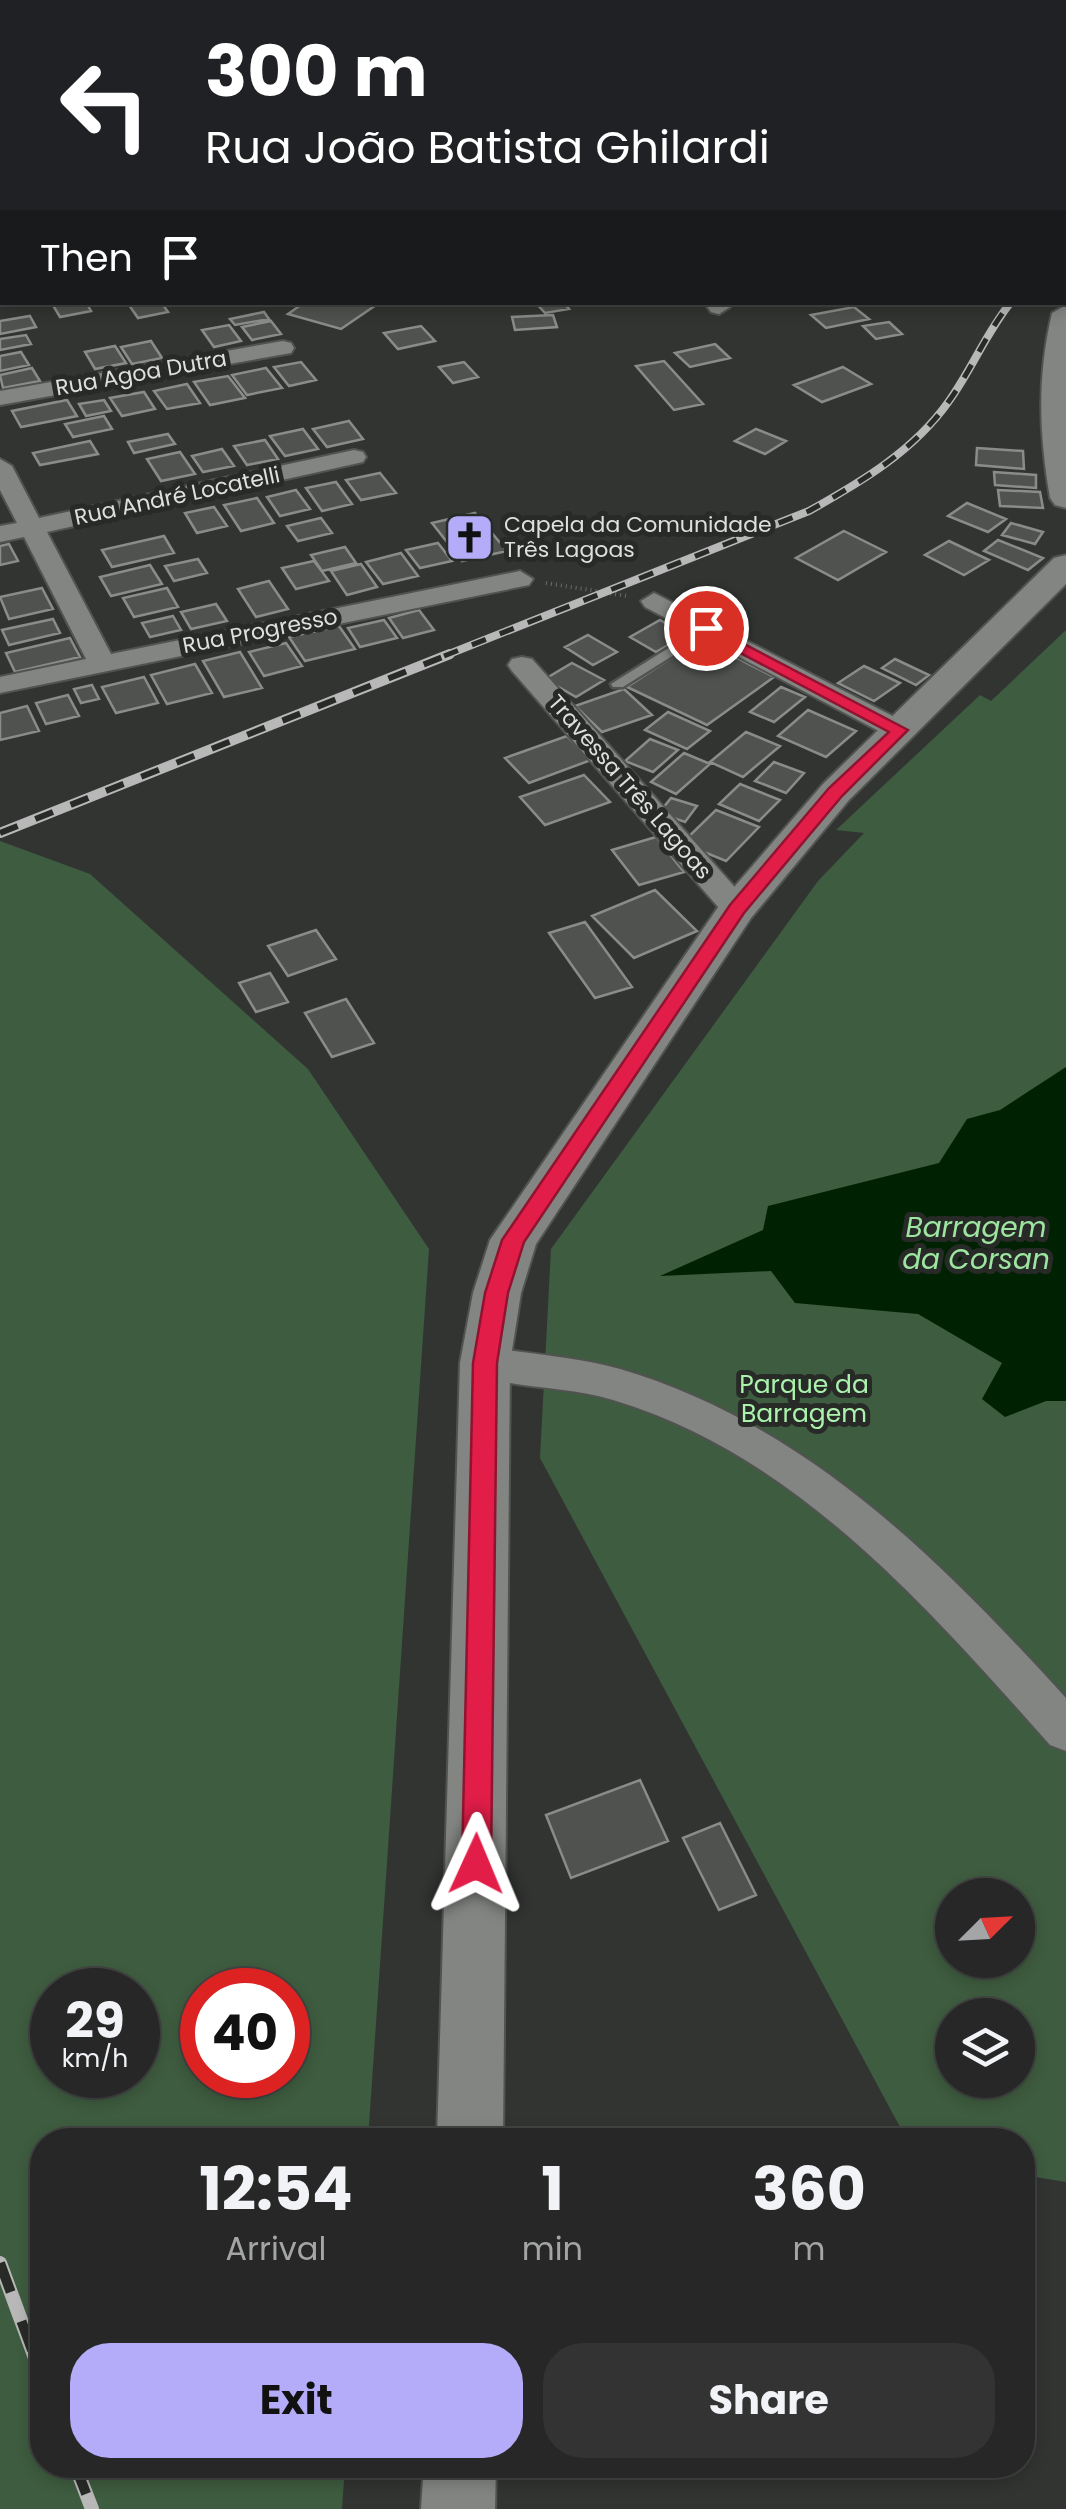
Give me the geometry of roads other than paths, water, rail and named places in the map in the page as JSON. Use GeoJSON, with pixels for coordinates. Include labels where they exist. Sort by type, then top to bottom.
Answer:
{"type":"FeatureCollection","features":[{"type":"Feature","properties":{"kind":"street"},"geometry":{"type":"LineString","coordinates":[[1066,313],[1052,371],[1052,422],[1066,498]]}},
{"type":"Feature","properties":{"kind":"street","name":"Rua Agoa Dutra"},"geometry":{"type":"LineString","coordinates":[[0,398],[283,348]]}},
{"type":"Feature","properties":{"kind":"street","name":"Rua André Locatelli"},"geometry":{"type":"LineString","coordinates":[[0,534],[354,457]]}},
{"type":"Feature","properties":{"kind":"street"},"geometry":{"type":"LineString","coordinates":[[0,466],[101,662]]}},
{"type":"Feature","properties":{"kind":"street"},"geometry":{"type":"LineString","coordinates":[[470,2128],[485,1363],[497,1293],[514,1240],[737,909],[836,792],[1066,565]]}},
{"type":"Feature","properties":{"kind":"street","name":"Rua Progresso"},"geometry":{"type":"LineString","coordinates":[[0,685],[520,579]]}},
{"type":"Feature","properties":{"kind":"street"},"geometry":{"type":"LineString","coordinates":[[654,601],[900,730]]}},
{"type":"Feature","properties":{"kind":"street","name":"Travessa Três Lagoas"},"geometry":{"type":"LineString","coordinates":[[522,665],[737,909]]}},
{"type":"Feature","properties":{"kind":"street"},"geometry":{"type":"LineString","coordinates":[[485,1363],[616,1384],[730,1429],[847,1508],[983,1638],[1066,1730]]}},
{"type":"Feature","properties":{"kind":"street"},"geometry":{"type":"LineString","coordinates":[[458,2509],[459,2478]]}},
{"type":"Feature","properties":{"kind":"lane"},"geometry":{"type":"LineString","coordinates":[[618,684],[706,628]]}},
{"type":"Feature","properties":{"kind":"water","name":"Barragem da Corsan"},"geometry":{"type":"Polygon","coordinates":[[[1066,1067],[1066,1401],[1046,1401],[1005,1417],[982,1399],[1002,1363],[918,1314],[795,1303],[771,1271],[660,1276],[763,1230],[768,1206],[939,1163],[967,1119],[1000,1110],[1066,1067]]]}},
{"type":"Feature","properties":{"kind":"railway"},"geometry":{"type":"LineString","coordinates":[[444,656],[809,511],[848,489],[903,450],[935,419],[1009,305]]}},
{"type":"Feature","properties":{"kind":"railway"},"geometry":{"type":"LineString","coordinates":[[0,833],[450,654]]}},
{"type":"Feature","properties":{"kind":"railway"},"geometry":{"type":"LineString","coordinates":[[0,2263],[30,2344]]}},
{"type":"Feature","properties":{"kind":"railway"},"geometry":{"type":"LineString","coordinates":[[80,2478],[92,2509]]}},
{"type":"Feature","properties":{"kind":"place","name":"Capela da Comunidade Três Lagoas"},"geometry":{"type":"Point","coordinates":[469,537]}},
{"type":"Feature","properties":{"kind":"park label","name":"Parque da Barragem"},"geometry":{"type":"Point","coordinates":[804,1398]}}]}
